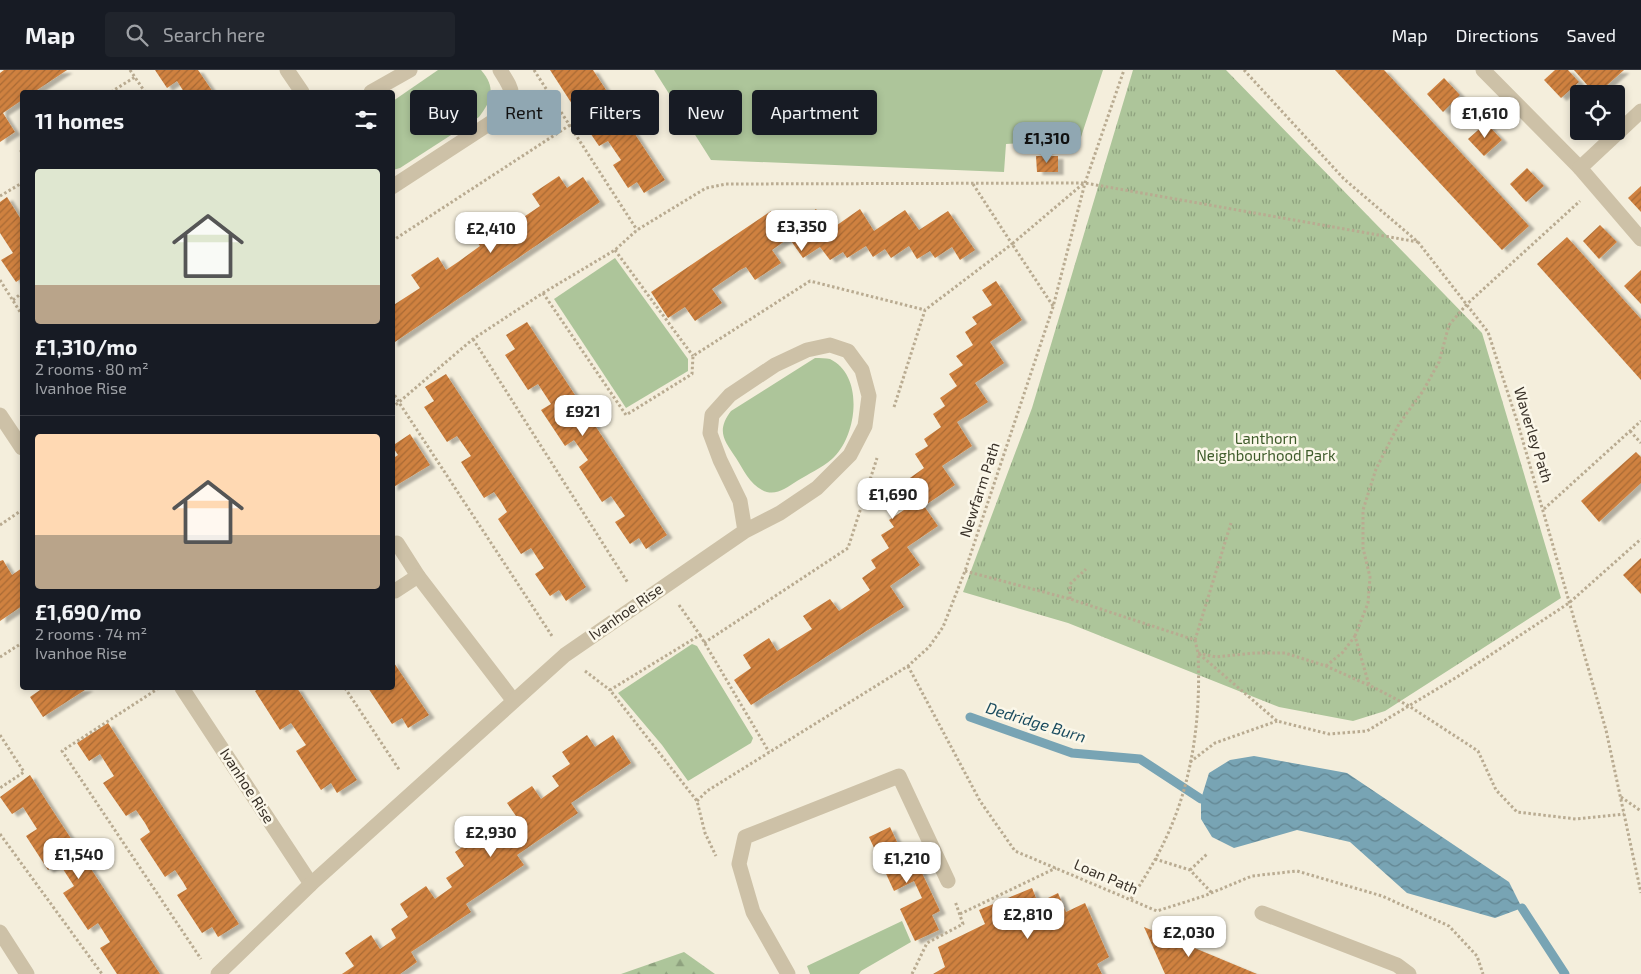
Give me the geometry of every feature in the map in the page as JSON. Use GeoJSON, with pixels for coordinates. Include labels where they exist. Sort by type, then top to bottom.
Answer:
{"type":"FeatureCollection","features":[{"type":"Feature","properties":{"kind":"street"},"geometry":{"type":"LineString","coordinates":[[287,70],[301,90]]}},
{"type":"Feature","properties":{"kind":"street"},"geometry":{"type":"LineString","coordinates":[[375,90],[410,70]]}},
{"type":"Feature","properties":{"kind":"street"},"geometry":{"type":"LineString","coordinates":[[395,185],[501,116],[511,102],[511,88],[500,70]]}},
{"type":"Feature","properties":{"kind":"street"},"geometry":{"type":"LineString","coordinates":[[1484,70],[1580,168],[1595,188],[1641,239]]}},
{"type":"Feature","properties":{"kind":"street"},"geometry":{"type":"LineString","coordinates":[[1580,168],[1641,111]]}},
{"type":"Feature","properties":{"kind":"street","name":"Ivanhoe Rise"},"geometry":{"type":"LineString","coordinates":[[218,974],[311,884],[565,655],[639,602],[745,531],[780,513],[817,488],[850,455],[864,426],[869,396],[862,370],[848,351],[830,345],[808,350],[775,365],[730,395],[712,415],[710,433],[720,460],[740,501],[745,531]]}},
{"type":"Feature","properties":{"kind":"street"},"geometry":{"type":"LineString","coordinates":[[0,416],[20,445]]}},
{"type":"Feature","properties":{"kind":"street"},"geometry":{"type":"LineString","coordinates":[[398,543],[418,576],[513,700]]}},
{"type":"Feature","properties":{"kind":"street"},"geometry":{"type":"LineString","coordinates":[[395,591],[418,576]]}},
{"type":"Feature","properties":{"kind":"street","name":"Ivanhoe Rise"},"geometry":{"type":"LineString","coordinates":[[183,690],[311,884]]}},
{"type":"Feature","properties":{"kind":"street"},"geometry":{"type":"LineString","coordinates":[[788,974],[753,912],[740,864],[745,837],[899,776],[948,881]]}},
{"type":"Feature","properties":{"kind":"street"},"geometry":{"type":"LineString","coordinates":[[1262,913],[1397,965],[1408,974]]}},
{"type":"Feature","properties":{"kind":"street"},"geometry":{"type":"LineString","coordinates":[[0,932],[27,974]]}},
{"type":"Feature","properties":{"kind":"path"},"geometry":{"type":"LineString","coordinates":[[130,70],[144,90]]}},
{"type":"Feature","properties":{"kind":"path"},"geometry":{"type":"LineString","coordinates":[[534,70],[637,230]]}},
{"type":"Feature","properties":{"kind":"path","name":"Newfarm Path"},"geometry":{"type":"LineString","coordinates":[[610,690],[697,801],[707,790],[908,666],[929,647],[943,627],[965,571],[1053,307],[1085,183],[1124,70]]}},
{"type":"Feature","properties":{"kind":"path","name":"Waverley Path"},"geometry":{"type":"LineString","coordinates":[[1244,70],[1344,179],[1418,242],[1488,332],[1518,424],[1606,730],[1641,893]]}},
{"type":"Feature","properties":{"kind":"path"},"geometry":{"type":"LineString","coordinates":[[114,90],[135,77]]}},
{"type":"Feature","properties":{"kind":"path"},"geometry":{"type":"LineString","coordinates":[[395,239],[570,125]]}},
{"type":"Feature","properties":{"kind":"path"},"geometry":{"type":"LineString","coordinates":[[1053,307],[1012,244],[1085,183]]}},
{"type":"Feature","properties":{"kind":"path"},"geometry":{"type":"LineString","coordinates":[[395,406],[473,339],[543,293],[615,250],[637,230],[706,188],[726,184],[1085,183],[1418,242]]}},
{"type":"Feature","properties":{"kind":"path"},"geometry":{"type":"LineString","coordinates":[[0,196],[20,184]]}},
{"type":"Feature","properties":{"kind":"path"},"geometry":{"type":"LineString","coordinates":[[1326,666],[1343,652],[1356,636],[1368,603],[1370,577],[1363,548],[1363,510],[1376,469],[1399,424],[1423,391],[1438,362],[1449,325],[1466,304],[1595,188]]}},
{"type":"Feature","properties":{"kind":"path"},"geometry":{"type":"LineString","coordinates":[[543,293],[626,415],[692,374],[693,356],[615,250]]}},
{"type":"Feature","properties":{"kind":"path"},"geometry":{"type":"LineString","coordinates":[[0,280],[20,312]]}},
{"type":"Feature","properties":{"kind":"path"},"geometry":{"type":"LineString","coordinates":[[693,356],[810,281],[925,310]]}},
{"type":"Feature","properties":{"kind":"path"},"geometry":{"type":"LineString","coordinates":[[13,300],[20,295]]}},
{"type":"Feature","properties":{"kind":"path"},"geometry":{"type":"LineString","coordinates":[[473,339],[639,602]]}},
{"type":"Feature","properties":{"kind":"path"},"geometry":{"type":"LineString","coordinates":[[395,396],[565,655],[610,690],[700,635]]}},
{"type":"Feature","properties":{"kind":"path"},"geometry":{"type":"LineString","coordinates":[[1543,510],[1641,420]]}},
{"type":"Feature","properties":{"kind":"path"},"geometry":{"type":"LineString","coordinates":[[1630,431],[1641,442]]}},
{"type":"Feature","properties":{"kind":"path"},"geometry":{"type":"LineString","coordinates":[[0,525],[20,511]]}},
{"type":"Feature","properties":{"kind":"path"},"geometry":{"type":"LineString","coordinates":[[1131,899],[1166,840],[1186,780],[1197,728],[1199,686],[1198,652],[1195,640],[1232,523]]}},
{"type":"Feature","properties":{"kind":"path"},"geometry":{"type":"LineString","coordinates":[[1198,652],[1277,720],[1329,734],[1367,731],[1457,677],[1569,603],[1641,539]]}},
{"type":"Feature","properties":{"kind":"path"},"geometry":{"type":"LineString","coordinates":[[1070,599],[1070,584],[1086,569]]}},
{"type":"Feature","properties":{"kind":"path"},"geometry":{"type":"LineString","coordinates":[[965,571],[1070,599],[1195,640]]}},
{"type":"Feature","properties":{"kind":"path"},"geometry":{"type":"LineString","coordinates":[[665,585],[700,635],[769,752]]}},
{"type":"Feature","properties":{"kind":"path"},"geometry":{"type":"LineString","coordinates":[[1356,636],[1369,685]]}},
{"type":"Feature","properties":{"kind":"path"},"geometry":{"type":"LineString","coordinates":[[0,657],[20,643]]}},
{"type":"Feature","properties":{"kind":"path"},"geometry":{"type":"LineString","coordinates":[[1198,652],[1216,657],[1256,653],[1285,653],[1326,666],[1369,685],[1409,706],[1478,751],[1496,790],[1517,812],[1576,819],[1624,814]]}},
{"type":"Feature","properties":{"kind":"path","name":"Loan Path"},"geometry":{"type":"LineString","coordinates":[[908,666],[980,801],[1014,851],[1157,911],[1212,893],[1252,876],[1297,871],[1372,893],[1449,926],[1477,956],[1483,974]]}},
{"type":"Feature","properties":{"kind":"path"},"geometry":{"type":"LineString","coordinates":[[157,690],[62,752],[205,966]]}},
{"type":"Feature","properties":{"kind":"path"},"geometry":{"type":"LineString","coordinates":[[346,690],[414,793]]}},
{"type":"Feature","properties":{"kind":"path"},"geometry":{"type":"LineString","coordinates":[[1189,763],[1215,743],[1277,720]]}},
{"type":"Feature","properties":{"kind":"path"},"geometry":{"type":"LineString","coordinates":[[0,734],[24,772],[0,788]]}},
{"type":"Feature","properties":{"kind":"path"},"geometry":{"type":"LineString","coordinates":[[1621,797],[1641,811]]}},
{"type":"Feature","properties":{"kind":"path"},"geometry":{"type":"LineString","coordinates":[[0,834],[102,974]]}},
{"type":"Feature","properties":{"kind":"path"},"geometry":{"type":"LineString","coordinates":[[1190,870],[1206,854]]}},
{"type":"Feature","properties":{"kind":"path"},"geometry":{"type":"LineString","coordinates":[[1155,859],[1190,870],[1212,893]]}},
{"type":"Feature","properties":{"kind":"path"},"geometry":{"type":"LineString","coordinates":[[960,914],[1056,868]]}},
{"type":"Feature","properties":{"kind":"path"},"geometry":{"type":"LineString","coordinates":[[912,974],[927,943],[963,924],[948,881]]}},
{"type":"Feature","properties":{"kind":"green space"},"geometry":{"type":"Polygon","coordinates":[[[438,70],[481,70],[489,82],[490,90],[487,90],[487,105],[477,118],[477,90],[410,90],[410,135],[451,135],[395,169],[395,100],[438,70]]]}},
{"type":"Feature","properties":{"kind":"green space"},"geometry":{"type":"Polygon","coordinates":[[[654,70],[1103,70],[1080,140],[1006,144],[1004,172],[711,160],[695,135],[742,135],[742,90],[669,90],[669,94],[654,70]]]}},
{"type":"Feature","properties":{"kind":"green space","name":"Lanthorn Neighbourhood Park"},"geometry":{"type":"Polygon","coordinates":[[[1133,70],[1226,70],[1482,333],[1561,598],[1385,711],[1353,721],[1279,707],[1068,623],[963,592],[1032,408],[1133,70]]]}},
{"type":"Feature","properties":{"kind":"green space"},"geometry":{"type":"Polygon","coordinates":[[[615,258],[688,359],[688,371],[626,408],[554,299],[615,258]]]}},
{"type":"Feature","properties":{"kind":"green space"},"geometry":{"type":"Polygon","coordinates":[[[815,358],[830,359],[841,367],[849,379],[853,392],[854,407],[852,422],[847,436],[841,449],[824,465],[785,489],[771,493],[767,492],[750,480],[728,446],[723,435],[726,418],[731,411],[815,358]]]}},
{"type":"Feature","properties":{"kind":"green space"},"geometry":{"type":"Polygon","coordinates":[[[692,644],[697,646],[753,738],[751,743],[688,781],[662,745],[618,693],[692,644]]]}},
{"type":"Feature","properties":{"kind":"green space"},"geometry":{"type":"Polygon","coordinates":[[[902,921],[911,942],[861,971],[859,974],[810,974],[807,966],[902,921]]]}},
{"type":"Feature","properties":{"kind":"green space"},"geometry":{"type":"Polygon","coordinates":[[[684,952],[715,974],[621,974],[684,952]]]}},
{"type":"Feature","properties":{"kind":"water"},"geometry":{"type":"Polygon","coordinates":[[[1254,756],[1347,773],[1509,882],[1522,908],[1495,918],[1407,893],[1350,842],[1297,830],[1234,848],[1212,837],[1201,819],[1201,799],[1209,773],[1230,760],[1254,756]]]}},
{"type":"Feature","properties":{"kind":"building"},"geometry":{"type":"Polygon","coordinates":[[[4,70],[67,70],[37,90],[20,90],[20,101],[3,113],[15,132],[0,142],[0,73],[4,70]]]}},
{"type":"Feature","properties":{"kind":"building"},"geometry":{"type":"Polygon","coordinates":[[[155,70],[198,70],[212,90],[183,90],[177,81],[167,88],[155,70]]]}},
{"type":"Feature","properties":{"kind":"building"},"geometry":{"type":"Polygon","coordinates":[[[550,70],[593,70],[606,90],[571,90],[571,102],[550,70]]]}},
{"type":"Feature","properties":{"kind":"building"},"geometry":{"type":"Polygon","coordinates":[[[1335,70],[1384,70],[1529,226],[1502,250],[1335,70]]]}},
{"type":"Feature","properties":{"kind":"building"},"geometry":{"type":"Polygon","coordinates":[[[1555,70],[1568,70],[1579,82],[1576,85],[1570,85],[1570,90],[1561,98],[1544,80],[1555,70]]]}},
{"type":"Feature","properties":{"kind":"building"},"geometry":{"type":"Polygon","coordinates":[[[1574,70],[1624,70],[1607,85],[1587,85],[1574,70]]]}},
{"type":"Feature","properties":{"kind":"building"},"geometry":{"type":"Polygon","coordinates":[[[1444,78],[1460,95],[1443,112],[1427,94],[1444,78]]]}},
{"type":"Feature","properties":{"kind":"building"},"geometry":{"type":"Polygon","coordinates":[[[1486,123],[1502,140],[1484,156],[1468,139],[1486,123]]]}},
{"type":"Feature","properties":{"kind":"building"},"geometry":{"type":"Polygon","coordinates":[[[592,135],[636,135],[665,180],[644,193],[637,182],[628,188],[613,165],[621,160],[608,141],[599,146],[592,135]]]}},
{"type":"Feature","properties":{"kind":"building"},"geometry":{"type":"Polygon","coordinates":[[[1036,156],[1058,156],[1058,172],[1037,172],[1036,156]]]}},
{"type":"Feature","properties":{"kind":"building"},"geometry":{"type":"Polygon","coordinates":[[[1527,168],[1544,186],[1526,202],[1510,184],[1527,168]]]}},
{"type":"Feature","properties":{"kind":"building"},"geometry":{"type":"Polygon","coordinates":[[[559,176],[567,188],[583,177],[600,202],[395,342],[395,304],[420,288],[411,275],[438,257],[446,270],[458,262],[480,246],[472,235],[498,217],[506,229],[540,206],[532,194],[559,176]]]}},
{"type":"Feature","properties":{"kind":"building"},"geometry":{"type":"Polygon","coordinates":[[[1641,186],[1641,212],[1628,198],[1641,186]]]}},
{"type":"Feature","properties":{"kind":"building"},"geometry":{"type":"Polygon","coordinates":[[[7,197],[20,218],[20,279],[16,282],[1,260],[13,253],[0,233],[0,202],[7,197]]]}},
{"type":"Feature","properties":{"kind":"building"},"geometry":{"type":"Polygon","coordinates":[[[816,209],[830,230],[860,209],[874,231],[905,210],[919,230],[948,211],[975,250],[960,260],[952,247],[935,258],[930,251],[917,259],[909,246],[891,258],[885,249],[873,257],[866,246],[847,258],[843,252],[830,260],[820,247],[803,258],[789,238],[772,250],[781,263],[755,280],[746,267],[740,270],[712,289],[722,303],[695,321],[685,307],[668,318],[651,292],[771,211],[785,230],[816,209]]]}},
{"type":"Feature","properties":{"kind":"building"},"geometry":{"type":"Polygon","coordinates":[[[1600,225],[1617,242],[1599,259],[1583,241],[1600,225]]]}},
{"type":"Feature","properties":{"kind":"building"},"geometry":{"type":"Polygon","coordinates":[[[1567,237],[1641,319],[1641,380],[1537,264],[1567,237]]]}},
{"type":"Feature","properties":{"kind":"building"},"geometry":{"type":"Polygon","coordinates":[[[1641,270],[1641,304],[1624,286],[1641,270]]]}},
{"type":"Feature","properties":{"kind":"building"},"geometry":{"type":"Polygon","coordinates":[[[996,281],[1022,320],[990,342],[1004,363],[975,383],[988,402],[957,422],[972,446],[942,466],[955,485],[924,506],[938,526],[907,547],[920,565],[890,586],[904,607],[751,705],[734,680],[751,668],[743,655],[769,638],[777,651],[812,629],[803,616],[830,599],[839,611],[870,590],[862,578],[876,568],[871,560],[889,548],[881,535],[894,527],[889,520],[907,508],[898,495],[911,487],[907,480],[924,468],[915,454],[928,446],[924,439],[941,427],[933,414],[945,406],[940,398],[957,386],[949,374],[963,365],[956,356],[973,345],[965,332],[977,324],[972,317],[992,305],[982,290],[996,281]]]}},
{"type":"Feature","properties":{"kind":"building"},"geometry":{"type":"Polygon","coordinates":[[[527,322],[667,535],[646,549],[639,538],[630,544],[615,522],[625,516],[611,496],[602,502],[579,467],[588,460],[574,440],[565,446],[541,410],[551,404],[538,384],[528,390],[505,355],[515,349],[506,335],[527,322]]]}},
{"type":"Feature","properties":{"kind":"building"},"geometry":{"type":"Polygon","coordinates":[[[446,374],[586,587],[566,601],[559,590],[550,596],[535,574],[544,568],[531,548],[521,554],[498,519],[507,512],[501,502],[494,492],[484,498],[461,462],[471,456],[457,436],[447,442],[424,407],[434,401],[425,387],[446,374]]]}},
{"type":"Feature","properties":{"kind":"building"},"geometry":{"type":"Polygon","coordinates":[[[410,434],[430,465],[395,486],[395,457],[398,455],[395,450],[395,444],[410,434]]]}},
{"type":"Feature","properties":{"kind":"building"},"geometry":{"type":"Polygon","coordinates":[[[1636,452],[1641,457],[1641,483],[1599,522],[1581,501],[1636,452]]]}},
{"type":"Feature","properties":{"kind":"building"},"geometry":{"type":"Polygon","coordinates":[[[1641,558],[1641,594],[1623,575],[1641,558]]]}},
{"type":"Feature","properties":{"kind":"building"},"geometry":{"type":"Polygon","coordinates":[[[3,560],[12,575],[20,569],[20,607],[0,621],[0,561],[3,560]]]}},
{"type":"Feature","properties":{"kind":"building"},"geometry":{"type":"Polygon","coordinates":[[[395,664],[429,715],[408,728],[402,718],[392,724],[369,690],[395,690],[395,664]]]}},
{"type":"Feature","properties":{"kind":"building"},"geometry":{"type":"Polygon","coordinates":[[[40,690],[85,690],[43,717],[30,697],[40,690]]]}},
{"type":"Feature","properties":{"kind":"building"},"geometry":{"type":"Polygon","coordinates":[[[298,690],[357,780],[337,793],[331,783],[321,790],[296,751],[306,745],[291,723],[280,730],[255,691],[298,690]]]}},
{"type":"Feature","properties":{"kind":"building"},"geometry":{"type":"Polygon","coordinates":[[[108,723],[239,924],[218,937],[212,927],[202,933],[177,895],[187,889],[183,882],[175,870],[165,877],[140,839],[150,832],[145,823],[136,810],[126,816],[103,783],[114,776],[100,754],[89,761],[77,743],[108,723]]]}},
{"type":"Feature","properties":{"kind":"building"},"geometry":{"type":"Polygon","coordinates":[[[587,735],[595,747],[613,735],[631,763],[571,803],[578,813],[517,855],[524,865],[466,904],[471,912],[411,952],[417,962],[400,974],[342,974],[354,966],[345,953],[371,935],[380,949],[396,938],[391,929],[408,917],[400,904],[426,886],[435,899],[452,887],[446,878],[464,866],[455,852],[480,835],[490,848],[506,837],[499,826],[516,816],[507,803],[532,786],[541,799],[559,786],[552,776],[570,764],[562,752],[587,735]]]}},
{"type":"Feature","properties":{"kind":"building"},"geometry":{"type":"Polygon","coordinates":[[[30,775],[160,974],[117,974],[100,948],[110,942],[98,923],[88,930],[63,893],[74,886],[59,863],[48,870],[26,836],[37,829],[23,807],[12,814],[0,797],[30,775]]]}},
{"type":"Feature","properties":{"kind":"building"},"geometry":{"type":"Polygon","coordinates":[[[890,827],[906,861],[914,856],[940,911],[932,915],[939,930],[915,941],[900,909],[922,898],[914,881],[894,891],[869,837],[890,827]]]}},
{"type":"Feature","properties":{"kind":"building"},"geometry":{"type":"Polygon","coordinates":[[[1032,888],[1038,903],[1058,893],[1066,912],[1085,903],[1109,957],[1097,964],[1102,974],[933,974],[945,967],[938,947],[985,924],[979,910],[1032,888]]]}},
{"type":"Feature","properties":{"kind":"building"},"geometry":{"type":"Polygon","coordinates":[[[1144,927],[1257,974],[1165,974],[1144,927]]]}},
{"type":"Feature","properties":{"kind":"waterway","name":"Dedridge Burn"},"geometry":{"type":"LineString","coordinates":[[970,717],[1072,753],[1140,759],[1201,799]]}},
{"type":"Feature","properties":{"kind":"waterway","name":"Dedridge Burn"},"geometry":{"type":"LineString","coordinates":[[1522,908],[1565,974]]}}]}
